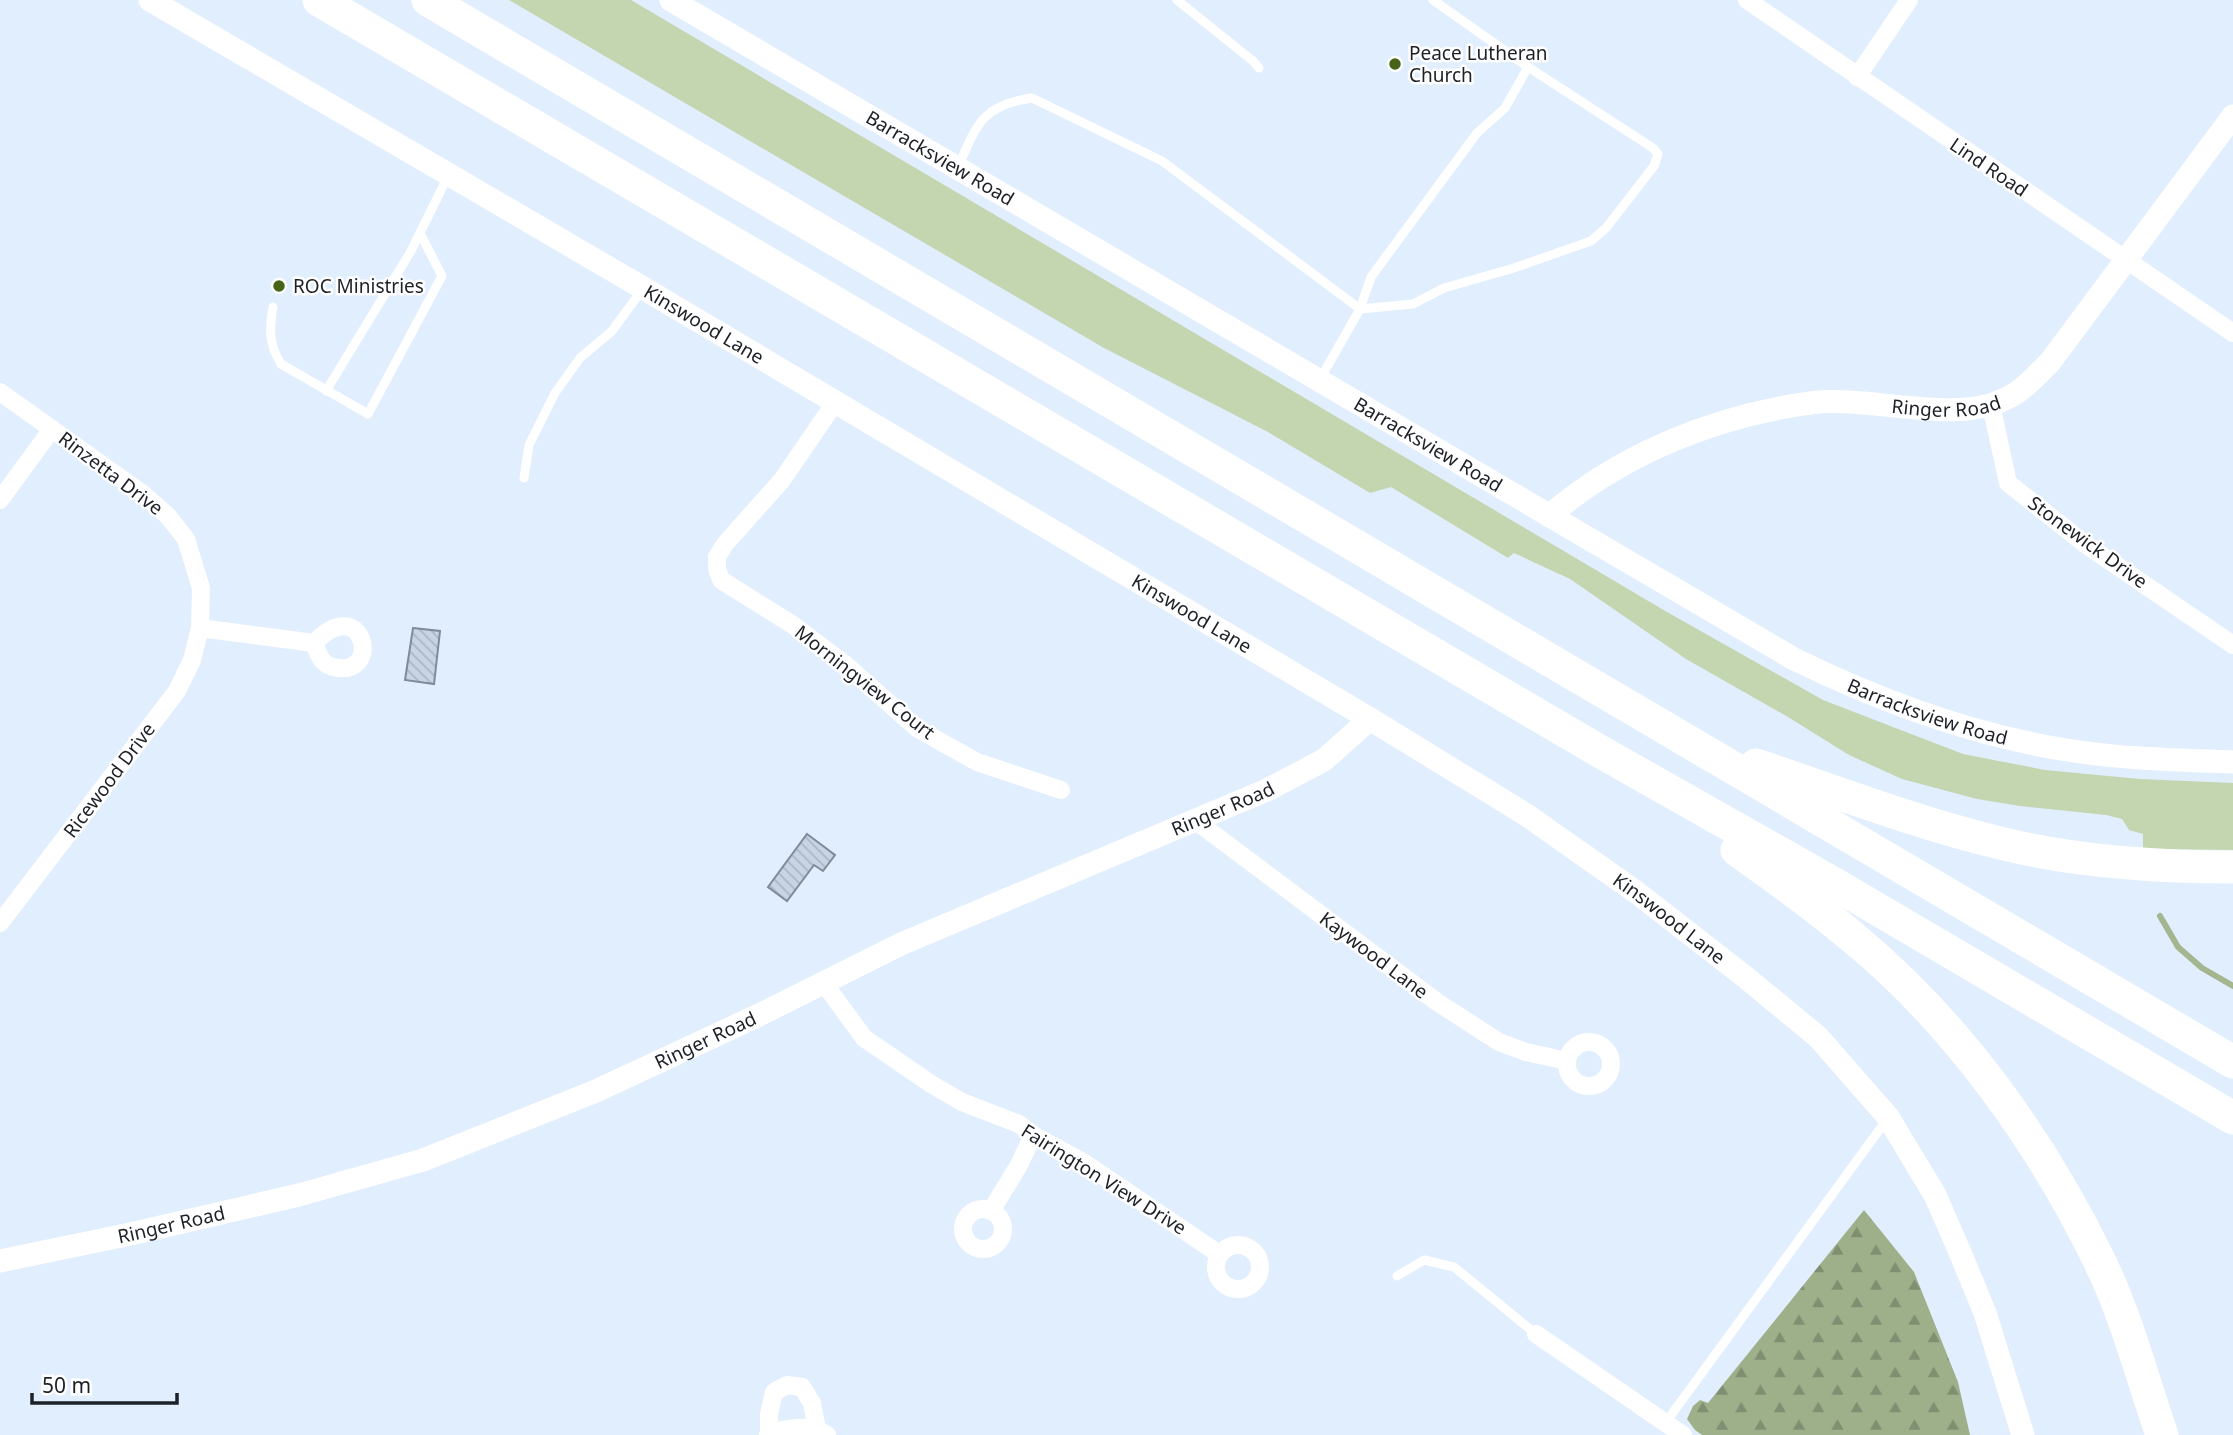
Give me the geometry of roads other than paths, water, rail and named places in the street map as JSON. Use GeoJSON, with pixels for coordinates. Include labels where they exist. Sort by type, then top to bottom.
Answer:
{"type":"FeatureCollection","features":[{"type":"Feature","properties":{"kind":"highway"},"geometry":{"type":"LineString","coordinates":[[319,0],[1601,752],[1838,886],[2233,1118]]}},
{"type":"Feature","properties":{"kind":"highway"},"geometry":{"type":"LineString","coordinates":[[428,0],[2233,1062]]}},
{"type":"Feature","properties":{"kind":"highway"},"geometry":{"type":"LineString","coordinates":[[1694,745],[1931,824],[2003,844],[2107,862],[2174,867],[2233,867]]}},
{"type":"Feature","properties":{"kind":"highway"},"geometry":{"type":"LineString","coordinates":[[1601,752],[1858,941],[1946,1028],[1990,1081],[2063,1192],[2100,1261],[2162,1435]]}},
{"type":"Feature","properties":{"kind":"street","name":"Kinswood Lane"},"geometry":{"type":"LineString","coordinates":[[150,0],[1370,719],[1525,814],[1636,892],[1818,1037],[1888,1117],[1935,1195],[1962,1257],[1985,1313],[2023,1435]]}},
{"type":"Feature","properties":{"kind":"street","name":"Barracksview Road"},"geometry":{"type":"LineString","coordinates":[[671,0],[1794,659],[1900,707],[2016,741],[2069,751],[2150,759],[2233,762]]}},
{"type":"Feature","properties":{"kind":"street","name":"Lind Road"},"geometry":{"type":"LineString","coordinates":[[1747,0],[2233,333]]}},
{"type":"Feature","properties":{"kind":"street"},"geometry":{"type":"LineString","coordinates":[[1857,77],[1909,0]]}},
{"type":"Feature","properties":{"kind":"street","name":"Ringer Road"},"geometry":{"type":"LineString","coordinates":[[1549,516],[1601,476],[1634,458],[1725,422],[1771,410],[1844,401],[1960,410],[1991,405],[2020,391],[2050,362],[2233,116]]}},
{"type":"Feature","properties":{"kind":"street","name":"Rinzetta Drive"},"geometry":{"type":"LineString","coordinates":[[0,391],[143,494],[168,516],[186,538],[201,588],[201,628]]}},
{"type":"Feature","properties":{"kind":"street","name":"Morningview Court"},"geometry":{"type":"LineString","coordinates":[[834,404],[782,480],[725,544],[717,557],[721,580],[793,625],[848,666],[918,729],[977,762],[1061,790]]}},
{"type":"Feature","properties":{"kind":"street","name":"Stonewick Drive"},"geometry":{"type":"LineString","coordinates":[[1991,405],[2008,483],[2085,544],[2233,645]]}},
{"type":"Feature","properties":{"kind":"street"},"geometry":{"type":"LineString","coordinates":[[0,500],[52,429]]}},
{"type":"Feature","properties":{"kind":"street"},"geometry":{"type":"LineString","coordinates":[[201,628],[314,643]]}},
{"type":"Feature","properties":{"kind":"street","name":"Ricewood Drive"},"geometry":{"type":"LineString","coordinates":[[0,923],[177,691],[192,660],[201,628]]}},
{"type":"Feature","properties":{"kind":"street","name":"Ringer Road"},"geometry":{"type":"LineString","coordinates":[[0,1261],[287,1198],[423,1160],[596,1091],[901,944],[1267,790],[1324,760],[1370,719]]}},
{"type":"Feature","properties":{"kind":"street","name":"Kaywood Lane"},"geometry":{"type":"LineString","coordinates":[[1195,821],[1458,1015],[1499,1042],[1526,1052],[1567,1061]]}},
{"type":"Feature","properties":{"kind":"street","name":"Fairington View Drive"},"geometry":{"type":"LineString","coordinates":[[823,982],[864,1038],[951,1096],[1019,1124],[1033,1135],[1086,1164],[1220,1255]]}},
{"type":"Feature","properties":{"kind":"street"},"geometry":{"type":"LineString","coordinates":[[991,1211],[1019,1165],[1033,1135]]}},
{"type":"Feature","properties":{"kind":"street"},"geometry":{"type":"LineString","coordinates":[[1536,1334],[1683,1435]]}},
{"type":"Feature","properties":{"kind":"street"},"geometry":{"type":"LineString","coordinates":[[787,1385],[802,1387],[812,1403],[822,1432],[800,1427],[769,1434],[769,1414],[774,1392],[787,1385]]}},
{"type":"Feature","properties":{"kind":"lane"},"geometry":{"type":"LineString","coordinates":[[1177,0],[1259,68]]}},
{"type":"Feature","properties":{"kind":"lane"},"geometry":{"type":"LineString","coordinates":[[957,168],[973,132],[991,110],[1009,101],[1032,98],[1162,161],[1360,309],[1413,304],[1444,288],[1591,241],[1606,228],[1654,166],[1658,155],[1653,148],[1528,67],[1433,0]]}},
{"type":"Feature","properties":{"kind":"lane"},"geometry":{"type":"LineString","coordinates":[[1318,381],[1360,309],[1371,277],[1477,133],[1505,108],[1528,67]]}},
{"type":"Feature","properties":{"kind":"lane"},"geometry":{"type":"LineString","coordinates":[[327,391],[420,233],[449,175]]}},
{"type":"Feature","properties":{"kind":"lane"},"geometry":{"type":"LineString","coordinates":[[273,307],[270,328],[274,352],[281,364],[368,414],[442,276],[420,233]]}},
{"type":"Feature","properties":{"kind":"lane"},"geometry":{"type":"LineString","coordinates":[[524,478],[529,445],[555,393],[580,358],[612,331],[643,289]]}},
{"type":"Feature","properties":{"kind":"lane"},"geometry":{"type":"LineString","coordinates":[[1666,1422],[1888,1117]]}},
{"type":"Feature","properties":{"kind":"lane"},"geometry":{"type":"LineString","coordinates":[[1397,1276],[1424,1260],[1454,1267],[1536,1334]]}},
{"type":"Feature","properties":{"kind":"waterway"},"geometry":{"type":"LineString","coordinates":[[2160,916],[2178,947],[2202,968],[2233,986]]}},
{"type":"Feature","properties":{"kind":"place","name":"Peace Lutheran Church"},"geometry":{"type":"Point","coordinates":[1395,64]}},
{"type":"Feature","properties":{"kind":"place","name":"ROC Ministries"},"geometry":{"type":"Point","coordinates":[279,286]}}]}
